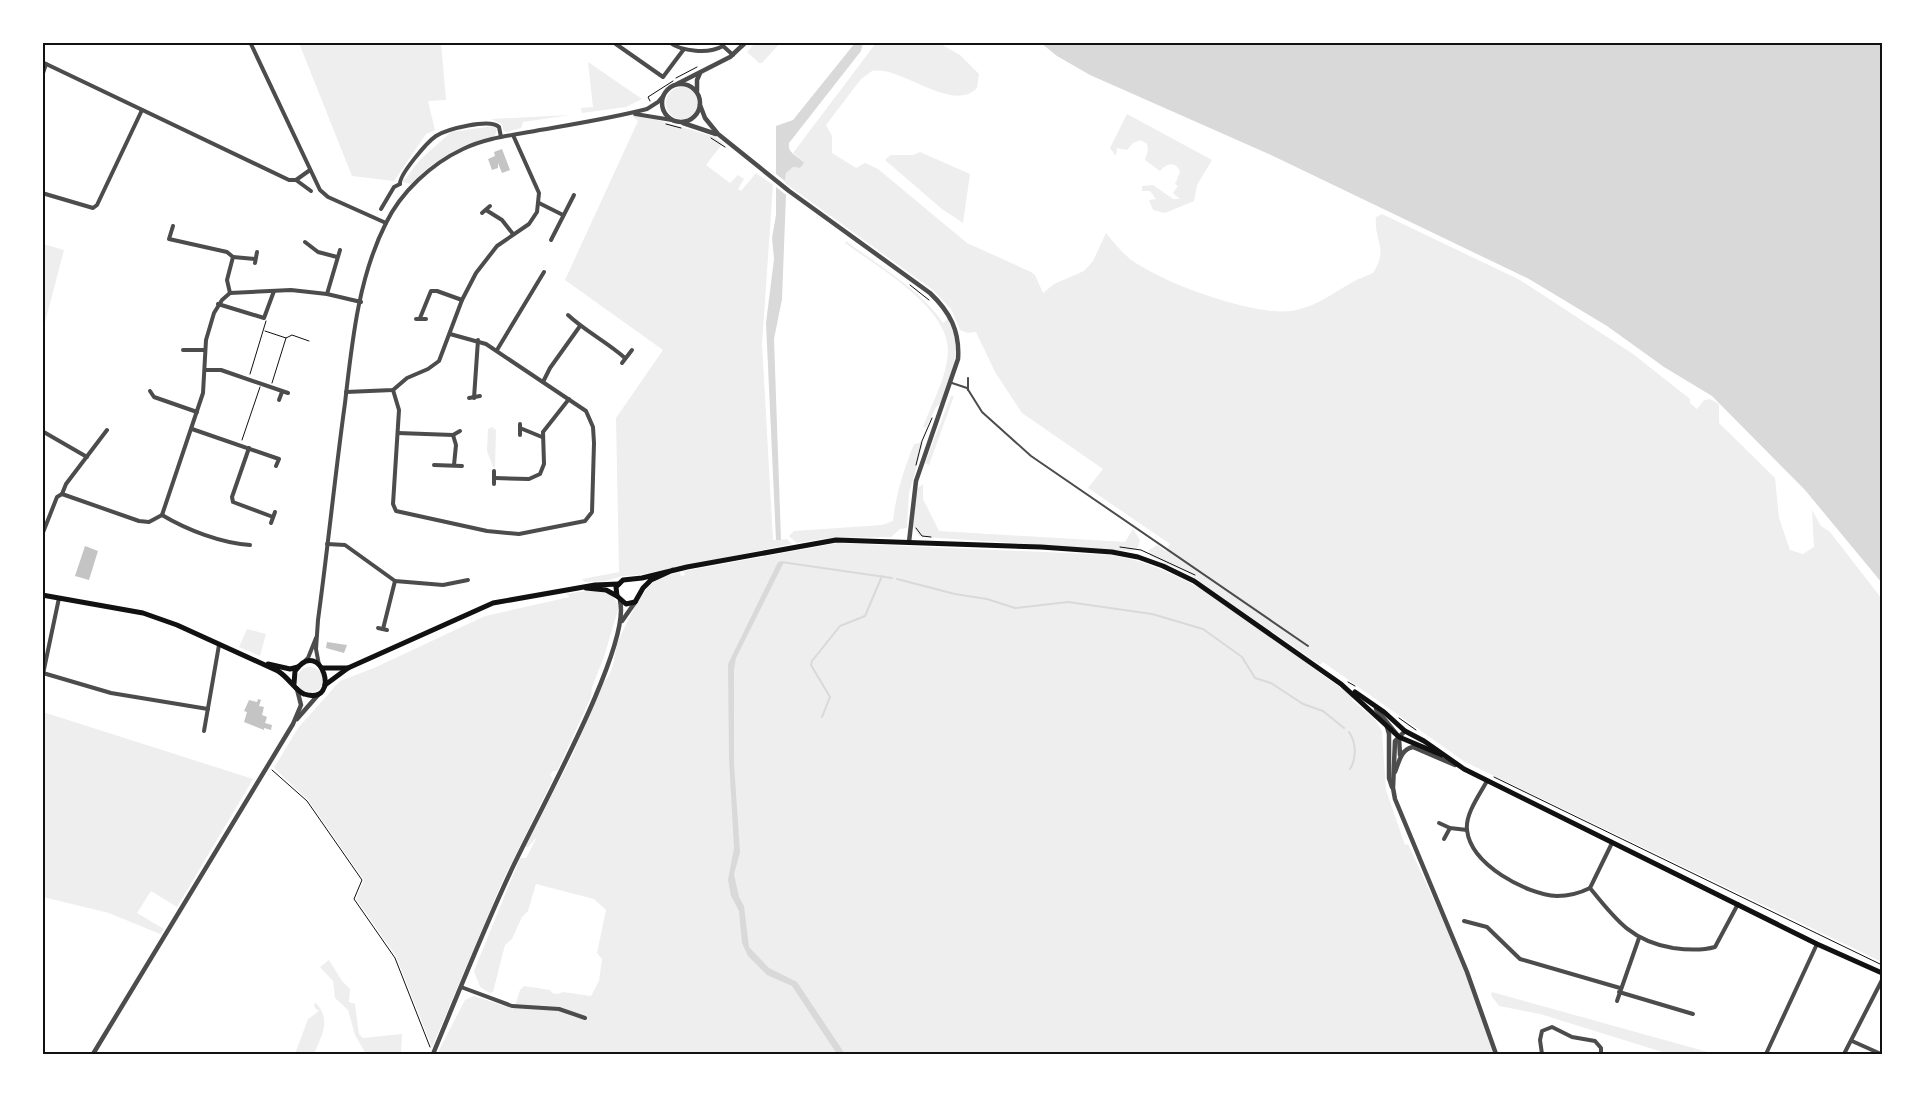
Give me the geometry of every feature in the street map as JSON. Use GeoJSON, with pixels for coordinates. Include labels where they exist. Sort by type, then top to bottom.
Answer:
{"type":"FeatureCollection","features":[{"type":"Feature","properties":{"kind":"main road"},"geometry":{"type":"LineString","coordinates":[[42,594],[144,613],[178,625],[285,675],[306,695],[317,694],[348,668],[493,603],[578,587],[618,584],[623,580],[632,580],[673,570],[836,540],[1104,552],[1138,557],[1163,566],[1194,581],[1372,704],[1405,731],[1424,741],[1464,769],[1817,944],[1882,973]]}},
{"type":"Feature","properties":{"kind":"main road"},"geometry":{"type":"LineString","coordinates":[[578,587],[606,590],[626,604],[636,601],[651,580],[673,570]]}},
{"type":"Feature","properties":{"kind":"main road"},"geometry":{"type":"LineString","coordinates":[[632,580],[638,584],[640,593]]}},
{"type":"Feature","properties":{"kind":"main road"},"geometry":{"type":"LineString","coordinates":[[618,584],[618,599]]}},
{"type":"Feature","properties":{"kind":"main road"},"geometry":{"type":"LineString","coordinates":[[258,661],[290,669],[314,663],[321,667],[326,674],[323,688]]}},
{"type":"Feature","properties":{"kind":"main road"},"geometry":{"type":"LineString","coordinates":[[295,686],[293,678],[300,665]]}},
{"type":"Feature","properties":{"kind":"main road"},"geometry":{"type":"LineString","coordinates":[[321,667],[348,668]]}},
{"type":"Feature","properties":{"kind":"main road"},"geometry":{"type":"LineString","coordinates":[[1341,684],[1399,736],[1442,755]]}},
{"type":"Feature","properties":{"kind":"street"},"geometry":{"type":"LineString","coordinates":[[250,42],[320,190],[328,197],[386,223]]}},
{"type":"Feature","properties":{"kind":"street"},"geometry":{"type":"LineString","coordinates":[[613,42],[663,77],[684,49]]}},
{"type":"Feature","properties":{"kind":"street"},"geometry":{"type":"LineString","coordinates":[[668,42],[684,49],[716,50],[723,46],[733,55]]}},
{"type":"Feature","properties":{"kind":"street"},"geometry":{"type":"LineString","coordinates":[[300,665],[308,658],[316,636],[351,351],[361,302],[370,265],[386,223],[408,191],[450,156],[481,142],[630,113],[653,106],[677,85],[733,55],[746,42]]}},
{"type":"Feature","properties":{"kind":"street"},"geometry":{"type":"LineString","coordinates":[[42,76],[44,63],[289,180],[296,180],[312,191]]}},
{"type":"Feature","properties":{"kind":"street"},"geometry":{"type":"LineString","coordinates":[[703,70],[696,80],[700,105],[705,118],[718,134],[781,184],[940,302],[952,319],[958,340],[958,359],[952,383],[916,481],[909,542]]}},
{"type":"Feature","properties":{"kind":"street"},"geometry":{"type":"LineString","coordinates":[[677,85],[689,86],[698,93]]}},
{"type":"Feature","properties":{"kind":"street"},"geometry":{"type":"LineString","coordinates":[[664,95],[662,106],[672,120]]}},
{"type":"Feature","properties":{"kind":"street"},"geometry":{"type":"LineString","coordinates":[[682,122],[692,119],[700,105]]}},
{"type":"Feature","properties":{"kind":"street"},"geometry":{"type":"LineString","coordinates":[[42,193],[93,208],[97,205],[142,110]]}},
{"type":"Feature","properties":{"kind":"street"},"geometry":{"type":"LineString","coordinates":[[630,113],[682,122],[718,134]]}},
{"type":"Feature","properties":{"kind":"street"},"geometry":{"type":"LineString","coordinates":[[381,209],[394,187],[400,184],[402,177],[422,150],[436,136],[465,126],[492,123],[499,127],[501,137]]}},
{"type":"Feature","properties":{"kind":"street"},"geometry":{"type":"LineString","coordinates":[[346,392],[393,390],[407,378],[434,365],[442,354],[462,300],[484,261],[497,246],[529,224],[539,203],[537,186],[518,150],[513,135]]}},
{"type":"Feature","properties":{"kind":"street"},"geometry":{"type":"LineString","coordinates":[[296,180],[310,170]]}},
{"type":"Feature","properties":{"kind":"street"},"geometry":{"type":"LineString","coordinates":[[400,184],[408,191]]}},
{"type":"Feature","properties":{"kind":"street"},"geometry":{"type":"LineString","coordinates":[[551,240],[574,195]]}},
{"type":"Feature","properties":{"kind":"street"},"geometry":{"type":"LineString","coordinates":[[539,203],[563,214]]}},
{"type":"Feature","properties":{"kind":"street"},"geometry":{"type":"LineString","coordinates":[[482,213],[488,208],[502,220],[513,234]]}},
{"type":"Feature","properties":{"kind":"street"},"geometry":{"type":"LineString","coordinates":[[173,226],[169,239],[227,252],[233,257],[255,261],[258,252]]}},
{"type":"Feature","properties":{"kind":"street"},"geometry":{"type":"LineString","coordinates":[[305,242],[318,252],[338,257]]}},
{"type":"Feature","properties":{"kind":"street"},"geometry":{"type":"LineString","coordinates":[[327,294],[340,250]]}},
{"type":"Feature","properties":{"kind":"street"},"geometry":{"type":"LineString","coordinates":[[230,293],[227,280],[233,257]]}},
{"type":"Feature","properties":{"kind":"street"},"geometry":{"type":"LineString","coordinates":[[497,350],[534,285],[544,272]]}},
{"type":"Feature","properties":{"kind":"street"},"geometry":{"type":"LineString","coordinates":[[530,282],[534,285]]}},
{"type":"Feature","properties":{"kind":"street"},"geometry":{"type":"LineString","coordinates":[[62,494],[139,521],[149,522],[156,520],[162,515],[203,393],[205,350],[208,332],[218,304],[230,293],[274,291],[327,294],[361,302]]}},
{"type":"Feature","properties":{"kind":"street"},"geometry":{"type":"LineString","coordinates":[[218,304],[263,318],[274,291]]}},
{"type":"Feature","properties":{"kind":"street"},"geometry":{"type":"LineString","coordinates":[[426,319],[418,318],[431,291],[462,300]]}},
{"type":"Feature","properties":{"kind":"street"},"geometry":{"type":"LineString","coordinates":[[568,315],[580,326],[604,340],[625,358]]}},
{"type":"Feature","properties":{"kind":"street"},"geometry":{"type":"LineString","coordinates":[[543,382],[550,368],[580,326]]}},
{"type":"Feature","properties":{"kind":"street"},"geometry":{"type":"LineString","coordinates":[[393,390],[399,410],[393,504],[400,513],[487,531],[518,534],[585,521],[592,512],[593,427],[586,411],[497,350],[478,340],[450,334]]}},
{"type":"Feature","properties":{"kind":"street"},"geometry":{"type":"LineString","coordinates":[[478,340],[472,398],[480,396]]}},
{"type":"Feature","properties":{"kind":"street"},"geometry":{"type":"LineString","coordinates":[[183,350],[205,350]]}},
{"type":"Feature","properties":{"kind":"street"},"geometry":{"type":"LineString","coordinates":[[622,363],[632,350]]}},
{"type":"Feature","properties":{"kind":"street"},"geometry":{"type":"LineString","coordinates":[[205,370],[221,370],[288,394]]}},
{"type":"Feature","properties":{"kind":"street"},"geometry":{"type":"LineString","coordinates":[[150,391],[154,397],[197,412]]}},
{"type":"Feature","properties":{"kind":"street"},"geometry":{"type":"LineString","coordinates":[[279,400],[282,392]]}},
{"type":"Feature","properties":{"kind":"street"},"geometry":{"type":"LineString","coordinates":[[495,478],[529,479],[540,474],[544,464],[542,437],[546,428],[569,399]]}},
{"type":"Feature","properties":{"kind":"street"},"geometry":{"type":"LineString","coordinates":[[520,435],[520,426],[542,437]]}},
{"type":"Feature","properties":{"kind":"street"},"geometry":{"type":"LineString","coordinates":[[192,429],[279,459],[276,466]]}},
{"type":"Feature","properties":{"kind":"street"},"geometry":{"type":"LineString","coordinates":[[42,431],[87,457]]}},
{"type":"Feature","properties":{"kind":"street"},"geometry":{"type":"LineString","coordinates":[[398,433],[453,435],[460,431]]}},
{"type":"Feature","properties":{"kind":"street"},"geometry":{"type":"LineString","coordinates":[[42,535],[57,497],[62,494],[66,484],[104,432]]}},
{"type":"Feature","properties":{"kind":"street"},"geometry":{"type":"LineString","coordinates":[[453,435],[456,445],[454,465]]}},
{"type":"Feature","properties":{"kind":"street"},"geometry":{"type":"LineString","coordinates":[[249,448],[232,498],[233,502],[274,515],[271,523]]}},
{"type":"Feature","properties":{"kind":"street"},"geometry":{"type":"LineString","coordinates":[[434,464],[462,466]]}},
{"type":"Feature","properties":{"kind":"street"},"geometry":{"type":"LineString","coordinates":[[494,471],[494,484]]}},
{"type":"Feature","properties":{"kind":"street"},"geometry":{"type":"LineString","coordinates":[[162,515],[178,524],[237,544],[250,546]]}},
{"type":"Feature","properties":{"kind":"street"},"geometry":{"type":"LineString","coordinates":[[327,544],[345,546],[395,581],[443,585],[468,580]]}},
{"type":"Feature","properties":{"kind":"street"},"geometry":{"type":"LineString","coordinates":[[383,629],[395,581]]}},
{"type":"Feature","properties":{"kind":"street"},"geometry":{"type":"LineString","coordinates":[[58,598],[43,674],[111,693],[208,709]]}},
{"type":"Feature","properties":{"kind":"street"},"geometry":{"type":"LineString","coordinates":[[618,599],[622,622]]}},
{"type":"Feature","properties":{"kind":"street"},"geometry":{"type":"LineString","coordinates":[[433,1054],[510,873],[585,720],[622,622],[636,601]]}},
{"type":"Feature","properties":{"kind":"street"},"geometry":{"type":"LineString","coordinates":[[316,636],[321,667]]}},
{"type":"Feature","properties":{"kind":"street"},"geometry":{"type":"LineString","coordinates":[[204,731],[219,645]]}},
{"type":"Feature","properties":{"kind":"street"},"geometry":{"type":"LineString","coordinates":[[93,1054],[293,724],[301,705],[295,686]]}},
{"type":"Feature","properties":{"kind":"street"},"geometry":{"type":"LineString","coordinates":[[293,724],[323,688]]}},
{"type":"Feature","properties":{"kind":"street"},"geometry":{"type":"LineString","coordinates":[[1372,704],[1386,718],[1399,736],[1400,758]]}},
{"type":"Feature","properties":{"kind":"street"},"geometry":{"type":"LineString","coordinates":[[1387,727],[1389,734],[1389,778],[1410,838],[1467,972],[1496,1054]]}},
{"type":"Feature","properties":{"kind":"street"},"geometry":{"type":"LineString","coordinates":[[1393,788],[1395,741],[1405,731]]}},
{"type":"Feature","properties":{"kind":"street"},"geometry":{"type":"LineString","coordinates":[[1393,778],[1400,758],[1408,748],[1418,748],[1464,769]]}},
{"type":"Feature","properties":{"kind":"street"},"geometry":{"type":"LineString","coordinates":[[1487,780],[1470,816],[1467,830],[1470,840],[1481,857],[1504,877],[1521,887],[1558,896],[1581,892],[1590,888],[1612,843]]}},
{"type":"Feature","properties":{"kind":"street"},"geometry":{"type":"LineString","coordinates":[[1439,823],[1450,828],[1467,830]]}},
{"type":"Feature","properties":{"kind":"street"},"geometry":{"type":"LineString","coordinates":[[1444,839],[1450,828]]}},
{"type":"Feature","properties":{"kind":"street"},"geometry":{"type":"LineString","coordinates":[[1590,888],[1618,922],[1638,938],[1661,946],[1681,949],[1707,949],[1715,947],[1738,904]]}},
{"type":"Feature","properties":{"kind":"street"},"geometry":{"type":"LineString","coordinates":[[1464,921],[1487,927],[1520,959],[1693,1014]]}},
{"type":"Feature","properties":{"kind":"street"},"geometry":{"type":"LineString","coordinates":[[1617,1001],[1638,938]]}},
{"type":"Feature","properties":{"kind":"street"},"geometry":{"type":"LineString","coordinates":[[1766,1054],[1817,944]]}},
{"type":"Feature","properties":{"kind":"street"},"geometry":{"type":"LineString","coordinates":[[1844,1054],[1882,980]]}},
{"type":"Feature","properties":{"kind":"street"},"geometry":{"type":"LineString","coordinates":[[461,987],[512,1006],[559,1009],[584,1018]]}},
{"type":"Feature","properties":{"kind":"street"},"geometry":{"type":"LineString","coordinates":[[1542,1054],[1540,1040],[1542,1031],[1548,1027],[1572,1037],[1596,1041],[1601,1048],[1601,1054]]}},
{"type":"Feature","properties":{"kind":"street"},"geometry":{"type":"LineString","coordinates":[[1852,1041],[1881,1054]]}},
{"type":"Feature","properties":{"kind":"lane"},"geometry":{"type":"LineString","coordinates":[[968,378],[968,390],[982,412],[1031,456],[1308,646]]}},
{"type":"Feature","properties":{"kind":"lane"},"geometry":{"type":"LineString","coordinates":[[952,383],[968,390]]}},
{"type":"Feature","properties":{"kind":"path"},"geometry":{"type":"LineString","coordinates":[[648,97],[651,102]]}},
{"type":"Feature","properties":{"kind":"path"},"geometry":{"type":"LineString","coordinates":[[661,123],[688,130]]}},
{"type":"Feature","properties":{"kind":"path"},"geometry":{"type":"LineString","coordinates":[[708,136],[728,149]]}},
{"type":"Feature","properties":{"kind":"path"},"geometry":{"type":"LineString","coordinates":[[904,281],[934,305]]}},
{"type":"Feature","properties":{"kind":"path"},"geometry":{"type":"LineString","coordinates":[[248,380],[267,322],[263,318]]}},
{"type":"Feature","properties":{"kind":"path"},"geometry":{"type":"LineString","coordinates":[[264,330],[286,338]]}},
{"type":"Feature","properties":{"kind":"path"},"geometry":{"type":"LineString","coordinates":[[270,387],[286,338],[292,335],[309,341]]}},
{"type":"Feature","properties":{"kind":"path"},"geometry":{"type":"LineString","coordinates":[[241,445],[262,384]]}},
{"type":"Feature","properties":{"kind":"path"},"geometry":{"type":"LineString","coordinates":[[914,464],[925,431],[934,413]]}},
{"type":"Feature","properties":{"kind":"path"},"geometry":{"type":"LineString","coordinates":[[917,530],[922,536],[937,538]]}},
{"type":"Feature","properties":{"kind":"path"},"geometry":{"type":"LineString","coordinates":[[1116,547],[1142,550],[1200,578]]}},
{"type":"Feature","properties":{"kind":"path"},"geometry":{"type":"LineString","coordinates":[[1347,682],[1354,686]]}},
{"type":"Feature","properties":{"kind":"path"},"geometry":{"type":"LineString","coordinates":[[1398,717],[1419,732]]}},
{"type":"Feature","properties":{"kind":"path"},"geometry":{"type":"LineString","coordinates":[[268,766],[307,801],[362,880],[354,899],[395,958],[430,1048]]}},
{"type":"Feature","properties":{"kind":"path"},"geometry":{"type":"LineString","coordinates":[[1493,777],[1882,965]]}},
{"type":"Feature","properties":{"kind":"shaded area"},"geometry":{"type":"Polygon","coordinates":[[[299,43],[441,43],[446,100],[428,101],[435,130],[426,134],[394,181],[352,176],[299,43]]]}},
{"type":"Feature","properties":{"kind":"shaded area"},"geometry":{"type":"Polygon","coordinates":[[[755,43],[780,43],[762,63],[759,63],[747,52],[755,43]]]}},
{"type":"Feature","properties":{"kind":"shaded area"},"geometry":{"type":"Polygon","coordinates":[[[855,43],[863,43],[861,51],[789,143],[790,150],[804,163],[800,168],[793,167],[786,173],[785,181],[776,174],[776,126],[793,120],[855,43]]]}},
{"type":"Feature","properties":{"kind":"shaded area"},"geometry":{"type":"Polygon","coordinates":[[[876,43],[939,43],[960,55],[979,74],[977,88],[966,94],[954,95],[940,92],[884,71],[872,71],[861,79],[826,125],[832,136],[832,153],[856,168],[865,163],[878,169],[967,243],[1035,275],[1043,293],[1054,284],[1084,271],[1093,261],[1106,233],[1129,258],[1183,287],[1231,303],[1254,308],[1274,311],[1300,309],[1316,303],[1373,273],[1380,257],[1376,217],[1382,214],[1520,280],[1633,354],[1690,399],[1690,403],[1697,409],[1704,400],[1710,399],[1719,404],[1719,423],[1775,478],[1779,518],[1790,550],[1803,554],[1814,547],[1812,510],[1821,526],[1830,532],[1882,599],[1882,962],[1465,762],[1323,662],[1320,665],[1192,576],[1150,556],[1149,550],[1157,545],[1166,551],[1170,544],[1088,488],[1103,469],[1022,413],[995,372],[976,332],[968,333],[960,330],[951,309],[933,290],[785,183],[786,173],[793,167],[798,168],[803,161],[793,153],[876,43]]]}},
{"type":"Feature","properties":{"kind":"shaded area"},"geometry":{"type":"Polygon","coordinates":[[[1041,43],[1882,43],[1882,583],[1805,490],[1712,396],[1664,367],[1607,326],[1529,279],[1271,155],[1090,75],[1057,56],[1041,43]]]}},
{"type":"Feature","properties":{"kind":"shaded area"},"geometry":{"type":"Polygon","coordinates":[[[588,62],[642,99],[626,107],[582,113],[581,108],[593,107],[588,62]]]}},
{"type":"Feature","properties":{"kind":"shaded area"},"geometry":{"type":"Polygon","coordinates":[[[682,87],[688,88],[693,92],[697,97],[697,109],[693,114],[688,118],[682,119],[676,118],[671,114],[667,109],[666,103],[667,97],[671,92],[676,88],[682,87]]]}},
{"type":"Feature","properties":{"kind":"shaded area"},"geometry":{"type":"Polygon","coordinates":[[[1127,114],[1212,160],[1197,185],[1194,201],[1165,213],[1153,210],[1149,200],[1156,199],[1150,191],[1142,191],[1142,186],[1153,185],[1173,199],[1180,199],[1173,193],[1178,186],[1175,184],[1180,172],[1176,166],[1171,164],[1160,171],[1145,160],[1148,150],[1147,144],[1141,140],[1133,143],[1127,150],[1117,148],[1116,156],[1110,148],[1127,114]]]}},
{"type":"Feature","properties":{"kind":"shaded area"},"geometry":{"type":"Polygon","coordinates":[[[570,115],[523,122],[521,128],[506,132],[503,130],[502,124],[491,119],[570,115]]]}},
{"type":"Feature","properties":{"kind":"shaded area"},"geometry":{"type":"Polygon","coordinates":[[[632,116],[654,119],[715,137],[723,143],[706,165],[730,183],[738,175],[744,179],[738,189],[741,191],[756,173],[773,185],[762,344],[773,540],[787,539],[792,544],[639,575],[623,576],[606,581],[585,582],[582,579],[619,572],[616,418],[663,350],[565,280],[638,121],[632,116]]]}},
{"type":"Feature","properties":{"kind":"shaded area"},"geometry":{"type":"Polygon","coordinates":[[[494,126],[497,129],[495,136],[471,143],[449,154],[429,167],[411,184],[403,182],[403,178],[405,179],[421,159],[451,132],[494,126]]]}},
{"type":"Feature","properties":{"kind":"shaded area"},"geometry":{"type":"Polygon","coordinates":[[[920,152],[970,174],[963,223],[942,209],[885,160],[891,155],[913,155],[920,152]]]}},
{"type":"Feature","properties":{"kind":"shaded area"},"geometry":{"type":"Polygon","coordinates":[[[776,187],[786,195],[782,299],[774,339],[781,540],[776,540],[766,323],[774,259],[772,238],[776,215],[776,187]]]}},
{"type":"Feature","properties":{"kind":"shaded area"},"geometry":{"type":"Polygon","coordinates":[[[846,241],[923,299],[943,323],[948,319],[956,340],[954,368],[942,402],[936,407],[926,428],[923,427],[942,380],[947,361],[948,351],[945,335],[937,319],[924,304],[908,289],[845,243],[846,241]]]}},
{"type":"Feature","properties":{"kind":"shaded area"},"geometry":{"type":"Polygon","coordinates":[[[42,244],[64,250],[43,330],[42,244]]]}},
{"type":"Feature","properties":{"kind":"shaded area"},"geometry":{"type":"Polygon","coordinates":[[[951,396],[954,396],[929,465],[925,463],[951,396]]]}},
{"type":"Feature","properties":{"kind":"shaded area"},"geometry":{"type":"Polygon","coordinates":[[[492,427],[496,430],[495,468],[487,451],[488,429],[492,427]]]}},
{"type":"Feature","properties":{"kind":"shaded area"},"geometry":{"type":"Polygon","coordinates":[[[920,441],[923,444],[909,493],[907,528],[900,529],[891,537],[829,538],[797,543],[789,536],[794,531],[882,525],[893,521],[898,491],[907,463],[914,444],[920,443],[920,441]]]}},
{"type":"Feature","properties":{"kind":"shaded area"},"geometry":{"type":"Polygon","coordinates":[[[923,484],[923,499],[939,531],[1125,542],[1133,529],[1140,540],[1138,548],[1132,551],[919,536],[913,527],[916,493],[917,489],[923,484]]]}},
{"type":"Feature","properties":{"kind":"shaded area"},"geometry":{"type":"Polygon","coordinates":[[[838,543],[1112,555],[1146,564],[1178,577],[1208,593],[1352,695],[1352,700],[1374,718],[1382,731],[1386,790],[1405,845],[1408,844],[1467,972],[1493,1054],[437,1054],[465,1000],[474,996],[514,1009],[520,990],[524,986],[550,990],[552,993],[558,994],[563,992],[591,996],[599,981],[602,959],[597,953],[606,910],[594,899],[536,884],[528,911],[522,917],[512,939],[505,945],[493,992],[490,993],[480,987],[474,971],[520,858],[526,858],[537,837],[528,847],[525,847],[572,756],[604,682],[612,669],[617,645],[623,631],[647,588],[665,576],[680,572],[681,576],[685,575],[684,571],[838,543]]]}},
{"type":"Feature","properties":{"kind":"shaded area"},"geometry":{"type":"Polygon","coordinates":[[[778,562],[784,562],[736,658],[734,670],[734,764],[740,852],[734,874],[739,897],[744,906],[749,947],[769,968],[797,982],[845,1054],[837,1054],[792,986],[767,975],[748,956],[742,943],[739,911],[731,896],[728,880],[734,848],[729,759],[728,664],[778,562]]]}},
{"type":"Feature","properties":{"kind":"shaded area"},"geometry":{"type":"Polygon","coordinates":[[[592,590],[612,595],[619,606],[604,657],[592,687],[591,697],[557,771],[553,771],[550,775],[553,779],[502,882],[432,1047],[396,956],[356,899],[364,880],[308,800],[274,768],[298,728],[340,681],[374,668],[485,616],[570,597],[566,594],[592,590]]]}},
{"type":"Feature","properties":{"kind":"shaded area"},"geometry":{"type":"Polygon","coordinates":[[[247,629],[266,634],[260,656],[239,647],[247,629]]]}},
{"type":"Feature","properties":{"kind":"shaded area"},"geometry":{"type":"Polygon","coordinates":[[[310,667],[319,671],[323,680],[319,689],[310,693],[301,689],[297,680],[301,671],[310,667]]]}},
{"type":"Feature","properties":{"kind":"shaded area"},"geometry":{"type":"Polygon","coordinates":[[[43,712],[253,779],[177,907],[151,891],[137,913],[164,929],[160,934],[109,913],[43,897],[43,712]]]}},
{"type":"Feature","properties":{"kind":"shaded area"},"geometry":{"type":"Polygon","coordinates":[[[329,960],[342,981],[350,989],[349,1002],[355,1004],[359,1034],[363,1038],[402,1034],[401,1054],[366,1054],[355,1035],[348,1010],[335,998],[333,981],[320,967],[329,960]]]}},
{"type":"Feature","properties":{"kind":"shaded area"},"geometry":{"type":"Polygon","coordinates":[[[1492,992],[1715,1054],[1669,1054],[1540,1014],[1499,1006],[1491,995],[1492,992]]]}},
{"type":"Feature","properties":{"kind":"shaded area"},"geometry":{"type":"Polygon","coordinates":[[[316,1003],[321,1009],[324,1022],[320,1041],[314,1054],[295,1054],[308,1019],[319,1011],[315,1008],[314,1004],[316,1003]]]}},
{"type":"Feature","properties":{"kind":"building"},"geometry":{"type":"Polygon","coordinates":[[[502,149],[510,170],[502,173],[498,163],[498,168],[492,170],[488,159],[495,156],[494,152],[502,149]]]}},
{"type":"Feature","properties":{"kind":"building"},"geometry":{"type":"Polygon","coordinates":[[[85,546],[98,551],[89,580],[75,576],[85,546]]]}},
{"type":"Feature","properties":{"kind":"building"},"geometry":{"type":"Polygon","coordinates":[[[327,642],[347,645],[344,653],[326,648],[327,642]]]}},
{"type":"Feature","properties":{"kind":"building"},"geometry":{"type":"Polygon","coordinates":[[[258,699],[261,700],[259,706],[264,707],[262,715],[267,717],[265,723],[272,725],[271,730],[264,728],[264,730],[244,722],[247,712],[244,711],[249,700],[257,702],[258,699]]]}},
{"type":"Feature","properties":{"kind":"waterway"},"geometry":{"type":"LineString","coordinates":[[781,562],[892,578]]}},
{"type":"Feature","properties":{"kind":"waterway"},"geometry":{"type":"LineString","coordinates":[[822,717],[830,697],[811,665],[812,661],[840,626],[865,616],[882,576]]}},
{"type":"Feature","properties":{"kind":"waterway"},"geometry":{"type":"LineString","coordinates":[[897,579],[955,594],[987,599],[1015,608],[1068,602],[1152,614],[1203,629],[1242,657],[1255,678],[1271,683],[1303,704],[1323,711],[1344,728]]}},
{"type":"Feature","properties":{"kind":"waterway"},"geometry":{"type":"LineString","coordinates":[[1349,732],[1355,750],[1354,760],[1350,769]]}}]}
